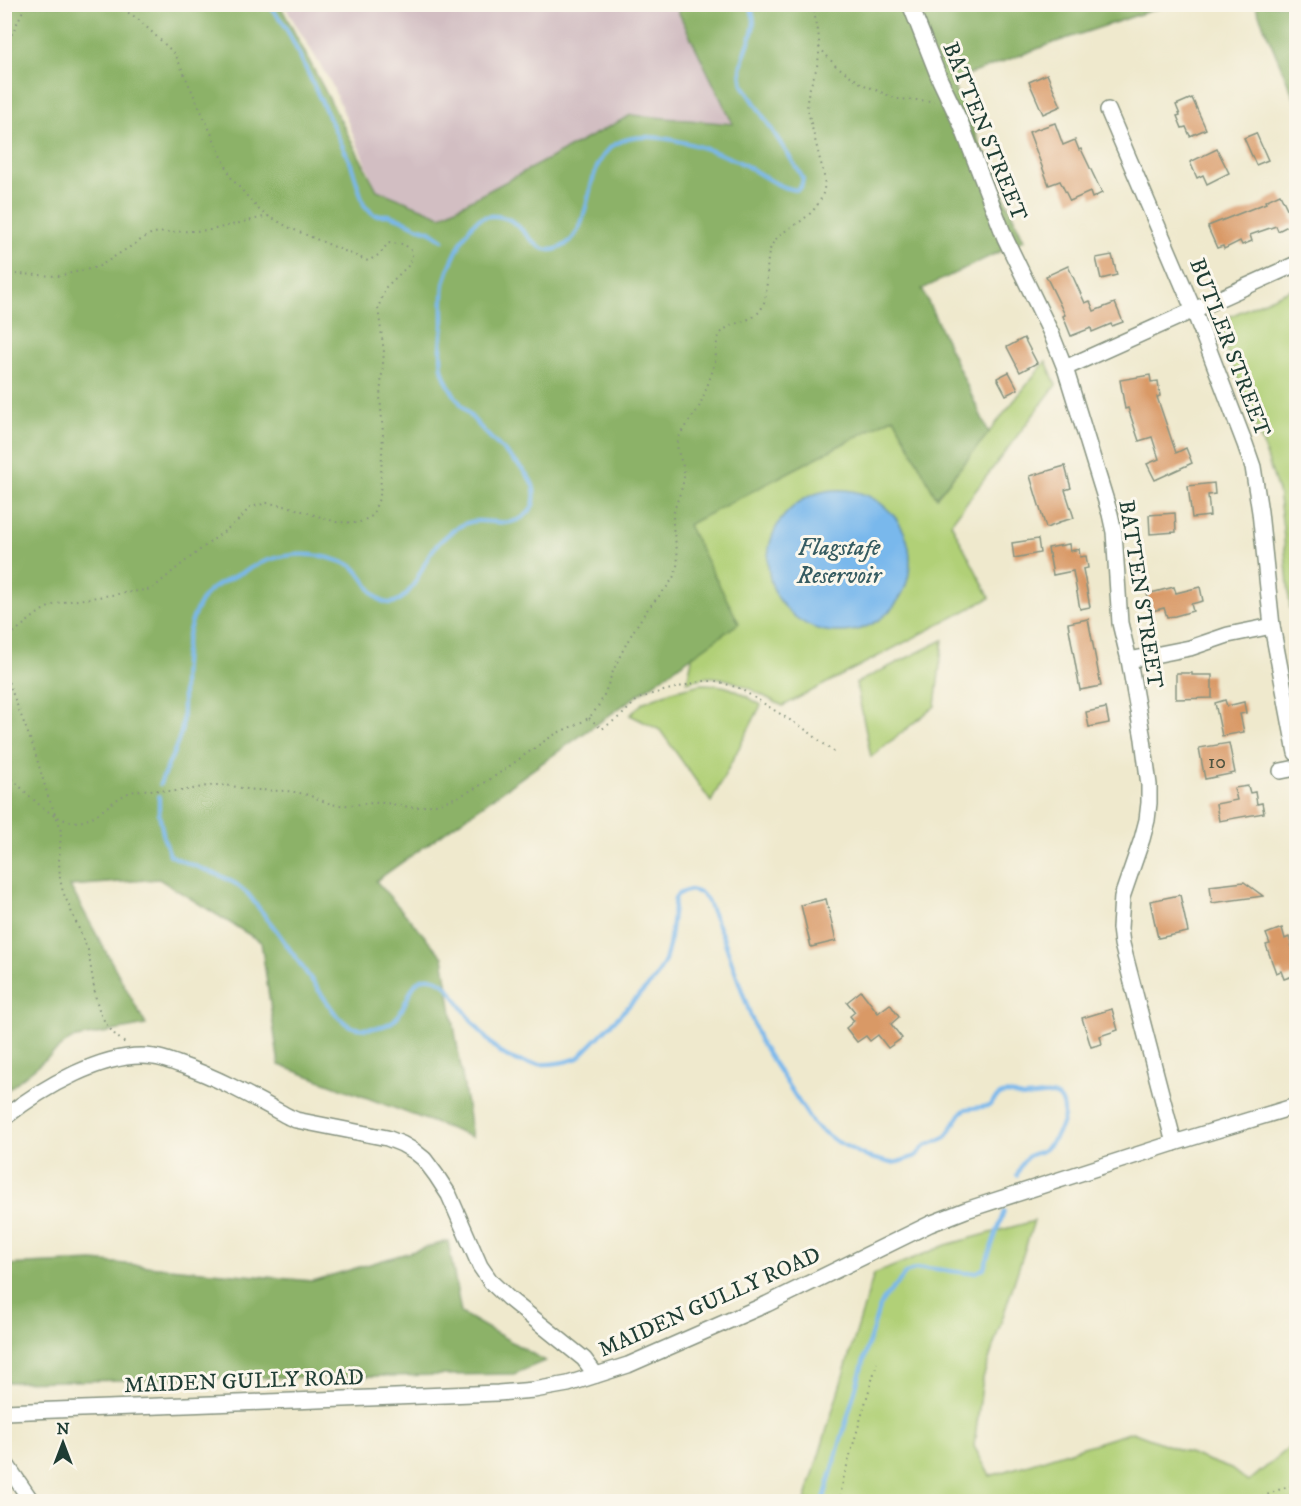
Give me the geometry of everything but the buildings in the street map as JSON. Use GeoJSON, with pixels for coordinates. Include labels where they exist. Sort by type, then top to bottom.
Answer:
{"type":"FeatureCollection","features":[{"type":"Feature","properties":{"kind":"street","name":"BATTEN STREET"},"geometry":{"type":"LineString","coordinates":[[910,4],[961,124],[1005,238],[1052,333],[1110,514],[1114,532],[1120,623],[1129,660],[1147,764],[1149,803],[1142,839],[1122,897],[1120,928],[1122,944],[1174,1143]]}},
{"type":"Feature","properties":{"kind":"street","name":"BUTLER STREET"},"geometry":{"type":"LineString","coordinates":[[1108,110],[1194,311],[1253,467],[1272,626],[1290,685],[1296,753]]}},
{"type":"Feature","properties":{"kind":"street"},"geometry":{"type":"LineString","coordinates":[[1065,368],[1296,264]]}},
{"type":"Feature","properties":{"kind":"street"},"geometry":{"type":"LineString","coordinates":[[1129,660],[1190,648],[1228,634],[1272,626]]}},
{"type":"Feature","properties":{"kind":"street"},"geometry":{"type":"LineString","coordinates":[[4,1118],[48,1088],[92,1066],[108,1060],[143,1056],[165,1059],[210,1076],[289,1117],[387,1138],[402,1144],[424,1159],[436,1175],[449,1196],[484,1274],[508,1298],[584,1359],[596,1375]]}},
{"type":"Feature","properties":{"kind":"street","name":"MAIDEN GULLY ROAD"},"geometry":{"type":"LineString","coordinates":[[4,1412],[498,1393],[568,1384],[656,1353],[766,1304],[930,1224],[1006,1196],[1296,1106]]}},
{"type":"Feature","properties":{"kind":"street"},"geometry":{"type":"LineString","coordinates":[[4,1461],[32,1502]]}},
{"type":"Feature","properties":{"kind":"path"},"geometry":{"type":"LineString","coordinates":[[4,51],[26,4]]}},
{"type":"Feature","properties":{"kind":"path"},"geometry":{"type":"LineString","coordinates":[[4,640],[41,611],[57,603],[152,589],[240,519],[250,507],[268,502],[336,522],[357,523],[372,516],[380,496],[383,433],[380,396],[384,352],[378,308],[386,287],[409,265],[413,252],[404,244],[388,243],[380,254],[368,261],[290,228],[261,212],[232,179],[175,54],[138,19],[116,4]]}},
{"type":"Feature","properties":{"kind":"path"},"geometry":{"type":"LineString","coordinates":[[4,770],[28,795],[56,816],[69,822],[84,821],[126,794],[142,789],[182,791],[215,785],[292,791],[335,805],[390,803],[406,807],[422,806],[465,794],[550,738],[595,712],[616,664],[637,625],[676,571],[678,563],[674,516],[675,506],[682,489],[684,471],[677,442],[705,392],[721,332],[759,313],[764,301],[767,259],[772,244],[775,239],[812,212],[824,193],[823,169],[807,104],[819,58],[817,30],[811,4]]}},
{"type":"Feature","properties":{"kind":"path"},"geometry":{"type":"LineString","coordinates":[[819,47],[835,65],[862,84],[897,99],[950,102]]}},
{"type":"Feature","properties":{"kind":"path"},"geometry":{"type":"LineString","coordinates":[[4,275],[58,276],[98,267],[152,233],[211,230],[268,216]]}},
{"type":"Feature","properties":{"kind":"path"},"geometry":{"type":"LineString","coordinates":[[4,670],[34,749],[61,832],[60,879],[63,892],[88,950],[100,1013],[116,1036],[143,1056]]}},
{"type":"Feature","properties":{"kind":"path"},"geometry":{"type":"LineString","coordinates":[[589,717],[602,729],[622,715],[638,699],[702,681],[716,681],[739,688],[809,732],[834,752]]}},
{"type":"Feature","properties":{"kind":"path"},"geometry":{"type":"LineString","coordinates":[[839,1502],[844,1476],[877,1363]]}},
{"type":"Feature","properties":{"kind":"path"},"geometry":{"type":"LineString","coordinates":[[1251,1502],[1296,1484]]}},
{"type":"Feature","properties":{"kind":"shaded area"},"geometry":{"type":"Polygon","coordinates":[[[284,5],[675,5],[733,124],[631,115],[441,217],[377,190],[331,83],[284,5]]]}},
{"type":"Feature","properties":{"kind":"green space"},"geometry":{"type":"Polygon","coordinates":[[[5,5],[280,5],[377,190],[441,216],[631,115],[733,124],[675,5],[1168,5],[1053,43],[951,81],[1024,240],[922,289],[989,433],[936,497],[894,417],[688,525],[739,623],[376,881],[443,957],[472,1137],[279,1065],[261,942],[159,879],[70,886],[146,1025],[71,1039],[5,1092],[5,5]]]}},
{"type":"Feature","properties":{"kind":"green space"},"geometry":{"type":"Polygon","coordinates":[[[1255,5],[1296,5],[1296,102],[1255,5]]]}},
{"type":"Feature","properties":{"kind":"green space"},"geometry":{"type":"Polygon","coordinates":[[[1296,287],[1296,607],[1290,608],[1278,491],[1221,332],[1228,317],[1296,287]]]}},
{"type":"Feature","properties":{"kind":"green space"},"geometry":{"type":"Polygon","coordinates":[[[1046,361],[1056,385],[951,523],[990,598],[783,706],[729,680],[708,677],[687,682],[691,656],[738,623],[687,525],[894,417],[937,497],[1046,361]]]}},
{"type":"Feature","properties":{"kind":"green space"},"geometry":{"type":"Polygon","coordinates":[[[943,640],[935,706],[871,757],[856,683],[943,640]]]}},
{"type":"Feature","properties":{"kind":"green space"},"geometry":{"type":"Polygon","coordinates":[[[701,684],[733,689],[761,705],[711,802],[660,730],[630,715],[644,702],[672,691],[701,684]]]}},
{"type":"Feature","properties":{"kind":"green space"},"geometry":{"type":"Polygon","coordinates":[[[1034,1221],[983,1378],[974,1446],[990,1476],[1132,1432],[1231,1469],[1248,1482],[1296,1442],[1296,1501],[805,1501],[874,1274],[946,1245],[1034,1221]]]}},
{"type":"Feature","properties":{"kind":"green space"},"geometry":{"type":"Polygon","coordinates":[[[448,1241],[461,1313],[545,1361],[514,1374],[5,1382],[5,1265],[93,1261],[312,1281],[448,1241]]]}},
{"type":"Feature","properties":{"kind":"water","name":"Flagstafe Reservoir"},"geometry":{"type":"Polygon","coordinates":[[[839,490],[866,495],[889,511],[905,534],[910,561],[905,588],[889,611],[866,627],[839,632],[812,627],[789,611],[773,588],[768,561],[773,534],[789,511],[812,495],[839,490]]]}},
{"type":"Feature","properties":{"kind":"waterway"},"geometry":{"type":"LineString","coordinates":[[268,4],[284,24],[298,52],[351,164],[364,205],[375,215],[388,215],[401,219],[430,231],[443,240]]}},
{"type":"Feature","properties":{"kind":"waterway"},"geometry":{"type":"LineString","coordinates":[[160,784],[182,728],[184,664],[191,625],[200,603],[212,588],[270,559],[304,554],[316,555],[350,565],[357,570],[381,601],[395,602],[401,599],[416,581],[440,541],[454,530],[475,521],[511,522],[523,517],[531,509],[534,493],[533,485],[528,477],[460,404],[447,382],[442,367],[444,284],[460,244],[476,221],[490,216],[501,217],[517,225],[541,247],[548,250],[565,245],[574,237],[580,226],[595,171],[601,159],[609,149],[621,141],[636,138],[654,137],[708,149],[737,161],[780,185],[796,190],[801,187],[803,179],[798,170],[743,85],[742,62],[754,20],[748,4]]}},
{"type":"Feature","properties":{"kind":"waterway"},"geometry":{"type":"LineString","coordinates":[[159,796],[159,813],[170,855],[221,876],[248,894],[337,1016],[348,1025],[367,1029],[388,1024],[398,1016],[413,987],[423,978],[431,978],[446,985],[486,1038],[497,1050],[511,1059],[530,1064],[550,1064],[578,1058],[655,979],[665,961],[669,946],[675,898],[678,894],[690,890],[701,893],[707,900],[723,937],[760,1042],[814,1125],[834,1140],[867,1157],[891,1163],[916,1156],[925,1146],[945,1138],[966,1109],[989,1106],[1002,1094],[1025,1097],[1055,1096],[1063,1104],[1064,1117],[1060,1128],[1046,1148],[1025,1159],[1017,1175]]}},
{"type":"Feature","properties":{"kind":"waterway"},"geometry":{"type":"LineString","coordinates":[[823,1502],[883,1300],[906,1273],[915,1269],[928,1268],[966,1273],[977,1272],[984,1268],[1004,1211]]}}]}
